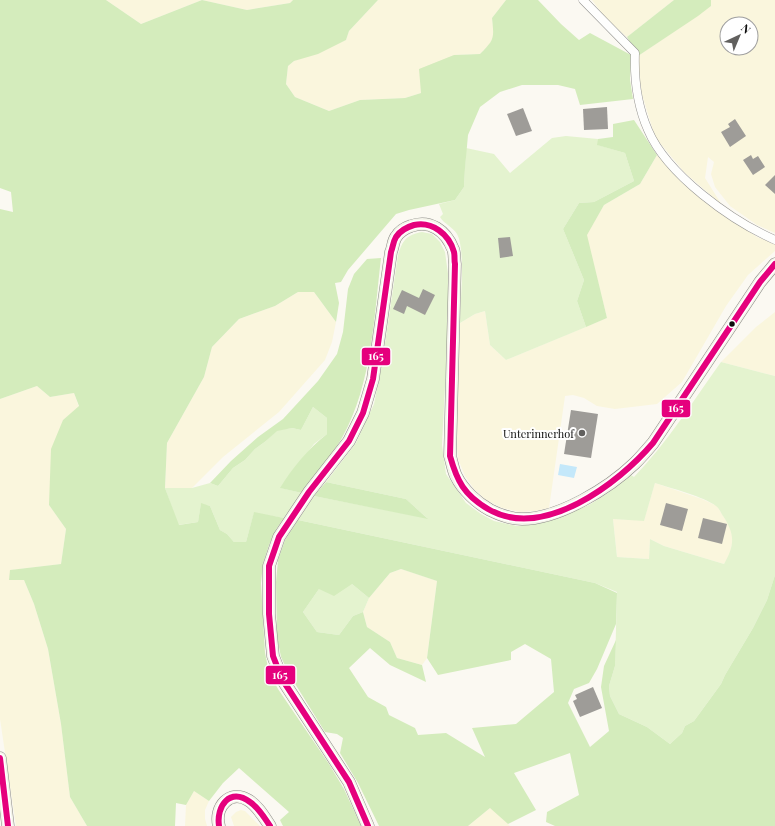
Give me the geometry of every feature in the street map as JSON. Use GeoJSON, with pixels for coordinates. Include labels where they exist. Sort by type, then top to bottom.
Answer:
{"type":"FeatureCollection","features":[{"type":"Feature","properties":{"kind":"main road"},"geometry":{"type":"LineString","coordinates":[[368,826],[349,782],[282,679],[273,656],[269,614],[269,566],[279,537],[309,492],[349,441],[363,413],[373,379],[391,252],[396,237],[405,228],[418,224],[433,226],[442,231],[448,238],[454,250],[455,264],[450,456],[456,477],[469,494],[485,507],[503,516],[522,519],[546,516],[584,500],[616,480],[636,463],[653,443],[760,282],[775,264]]}},
{"type":"Feature","properties":{"kind":"main road"},"geometry":{"type":"LineString","coordinates":[[0,758],[8,826]]}},
{"type":"Feature","properties":{"kind":"main road"},"geometry":{"type":"LineString","coordinates":[[219,826],[217,819],[218,811],[222,804],[230,798],[239,796],[249,800],[259,810],[270,826]]}},
{"type":"Feature","properties":{"kind":"street"},"geometry":{"type":"LineString","coordinates":[[583,0],[635,53],[634,76],[640,107],[648,131],[662,155],[683,177],[718,207],[765,236],[775,240]]}},
{"type":"Feature","properties":{"kind":"shaded area"},"geometry":{"type":"Polygon","coordinates":[[[106,0],[202,0],[141,24],[106,0]]]}},
{"type":"Feature","properties":{"kind":"shaded area"},"geometry":{"type":"Polygon","coordinates":[[[202,0],[293,0],[290,3],[247,10],[202,0]]]}},
{"type":"Feature","properties":{"kind":"shaded area"},"geometry":{"type":"Polygon","coordinates":[[[378,0],[506,0],[492,18],[494,36],[490,44],[480,54],[454,55],[421,93],[405,98],[360,100],[329,111],[295,97],[286,84],[288,66],[294,61],[346,40],[349,31],[378,0]]]}},
{"type":"Feature","properties":{"kind":"shaded area"},"geometry":{"type":"Polygon","coordinates":[[[592,0],[674,0],[627,37],[606,19],[592,0]]]}},
{"type":"Feature","properties":{"kind":"shaded area"},"geometry":{"type":"Polygon","coordinates":[[[711,0],[775,0],[775,233],[757,225],[730,206],[715,187],[711,174],[714,162],[708,157],[705,178],[722,205],[684,172],[655,137],[636,75],[638,56],[711,6],[711,0]]]}},
{"type":"Feature","properties":{"kind":"shaded area"},"geometry":{"type":"Polygon","coordinates":[[[657,155],[692,190],[757,237],[775,244],[775,251],[748,275],[726,306],[682,382],[657,404],[615,409],[597,406],[584,398],[573,395],[565,396],[549,508],[520,512],[502,508],[486,500],[474,489],[465,476],[458,459],[456,438],[460,323],[475,314],[485,311],[490,345],[506,360],[607,318],[586,235],[604,205],[640,184],[657,155]]]}},
{"type":"Feature","properties":{"kind":"shaded area"},"geometry":{"type":"Polygon","coordinates":[[[298,292],[314,292],[336,322],[332,342],[325,360],[279,412],[223,457],[192,488],[165,488],[167,443],[204,377],[212,347],[239,319],[275,306],[298,292]]]}},
{"type":"Feature","properties":{"kind":"shaded area"},"geometry":{"type":"Polygon","coordinates":[[[775,312],[775,376],[721,362],[756,327],[775,312]]]}},
{"type":"Feature","properties":{"kind":"shaded area"},"geometry":{"type":"Polygon","coordinates":[[[37,386],[50,397],[74,393],[79,407],[63,420],[49,505],[66,529],[61,564],[11,570],[9,580],[24,580],[34,604],[48,649],[61,724],[70,797],[87,826],[16,826],[0,719],[0,399],[37,386]]]}},
{"type":"Feature","properties":{"kind":"shaded area"},"geometry":{"type":"Polygon","coordinates":[[[655,483],[702,499],[717,506],[730,527],[733,539],[730,554],[724,564],[664,546],[650,539],[649,559],[617,557],[613,519],[644,520],[655,483]]]}},
{"type":"Feature","properties":{"kind":"shaded area"},"geometry":{"type":"Polygon","coordinates":[[[401,569],[437,581],[427,658],[422,665],[397,658],[390,642],[367,627],[363,612],[369,598],[390,573],[401,569]]]}},
{"type":"Feature","properties":{"kind":"shaded area"},"geometry":{"type":"Polygon","coordinates":[[[194,791],[209,801],[205,810],[207,826],[185,826],[186,805],[194,791]]]}},
{"type":"Feature","properties":{"kind":"shaded area"},"geometry":{"type":"Polygon","coordinates":[[[491,807],[510,826],[468,826],[491,807]]]}},
{"type":"Feature","properties":{"kind":"shaded area"},"geometry":{"type":"Polygon","coordinates":[[[241,810],[245,811],[260,826],[234,826],[231,817],[236,812],[241,810]]]}},
{"type":"Feature","properties":{"kind":"green space"},"geometry":{"type":"Polygon","coordinates":[[[0,0],[106,0],[141,24],[202,0],[247,10],[290,3],[293,0],[378,0],[349,31],[346,40],[318,54],[294,61],[288,66],[286,84],[295,97],[329,111],[360,100],[405,98],[421,93],[419,69],[454,55],[480,54],[492,38],[492,18],[506,0],[538,0],[579,40],[590,33],[631,55],[630,80],[633,99],[580,105],[575,89],[558,85],[522,85],[500,92],[480,107],[468,135],[464,187],[455,200],[396,214],[348,270],[341,282],[335,283],[339,303],[336,322],[314,292],[298,292],[275,306],[239,319],[212,347],[204,377],[167,443],[165,488],[179,525],[198,522],[201,503],[210,506],[220,530],[227,534],[234,542],[246,542],[254,512],[284,518],[277,528],[269,545],[263,564],[261,583],[265,653],[269,672],[278,689],[329,764],[344,789],[361,826],[283,826],[280,820],[289,812],[239,768],[223,783],[209,801],[194,791],[186,805],[176,803],[175,826],[87,826],[70,797],[61,724],[48,649],[34,604],[24,580],[9,580],[10,570],[61,564],[66,529],[49,505],[51,449],[63,420],[79,406],[74,393],[50,397],[37,386],[0,399],[0,209],[13,212],[11,192],[0,188],[0,0]]]}},
{"type":"Feature","properties":{"kind":"green space"},"geometry":{"type":"Polygon","coordinates":[[[674,0],[711,0],[711,6],[638,56],[627,37],[674,0]]]}},
{"type":"Feature","properties":{"kind":"green space"},"geometry":{"type":"Polygon","coordinates":[[[634,120],[657,155],[640,184],[604,205],[587,235],[607,318],[586,327],[577,301],[584,280],[563,229],[579,203],[594,202],[634,181],[625,153],[597,145],[598,139],[613,137],[613,124],[634,120]]]}},
{"type":"Feature","properties":{"kind":"green space"},"geometry":{"type":"Polygon","coordinates":[[[566,136],[598,139],[598,145],[625,153],[634,181],[594,202],[579,203],[563,229],[584,280],[577,301],[586,327],[506,360],[490,345],[485,311],[475,314],[460,323],[462,264],[460,242],[457,234],[440,217],[443,214],[439,204],[455,200],[464,187],[466,148],[494,154],[510,173],[552,138],[566,136]]]}},
{"type":"Feature","properties":{"kind":"green space"},"geometry":{"type":"Polygon","coordinates":[[[422,232],[432,234],[440,242],[445,252],[450,288],[442,445],[446,474],[466,503],[494,521],[517,526],[542,523],[589,505],[608,493],[631,475],[634,477],[669,436],[721,362],[775,376],[775,575],[767,600],[721,684],[694,721],[685,726],[682,733],[670,744],[647,727],[619,714],[610,696],[609,686],[615,666],[617,592],[595,583],[298,520],[314,496],[427,518],[406,499],[326,482],[356,443],[374,404],[382,364],[398,255],[406,239],[412,235],[422,232]],[[655,483],[644,521],[613,519],[617,557],[649,559],[650,539],[664,546],[724,564],[732,545],[732,540],[730,528],[718,508],[704,499],[655,483]]]}},
{"type":"Feature","properties":{"kind":"green space"},"geometry":{"type":"Polygon","coordinates":[[[381,258],[374,326],[366,372],[353,416],[334,451],[302,493],[280,488],[301,459],[327,434],[327,418],[313,407],[301,430],[292,428],[277,431],[255,449],[245,460],[233,468],[218,486],[210,483],[231,461],[258,437],[283,419],[318,381],[337,354],[343,332],[348,289],[354,274],[367,259],[381,258]]]}},
{"type":"Feature","properties":{"kind":"green space"},"geometry":{"type":"Polygon","coordinates":[[[313,407],[327,418],[327,434],[314,444],[281,488],[302,493],[284,518],[254,513],[246,542],[234,542],[227,534],[220,530],[210,506],[201,504],[198,522],[178,525],[165,488],[192,488],[210,483],[218,486],[233,468],[245,460],[277,430],[292,428],[301,430],[313,407]]]}},
{"type":"Feature","properties":{"kind":"green space"},"geometry":{"type":"Polygon","coordinates":[[[326,482],[406,499],[428,519],[314,496],[326,482]]]}},
{"type":"Feature","properties":{"kind":"green space"},"geometry":{"type":"Polygon","coordinates":[[[298,520],[595,583],[617,593],[616,624],[597,669],[589,683],[574,689],[568,703],[590,747],[609,731],[601,687],[604,666],[616,640],[615,666],[609,686],[610,696],[619,714],[647,727],[670,744],[682,733],[685,726],[694,721],[721,684],[767,600],[775,575],[775,826],[555,826],[546,822],[547,812],[579,795],[570,753],[514,773],[536,810],[508,824],[490,808],[468,826],[379,826],[358,783],[340,753],[343,738],[337,734],[325,732],[289,674],[281,657],[277,637],[276,582],[278,560],[285,540],[298,520]],[[401,569],[390,573],[369,598],[352,584],[334,596],[319,589],[303,612],[317,632],[339,635],[353,616],[363,612],[367,627],[390,642],[397,658],[422,665],[426,682],[390,665],[370,648],[349,668],[368,697],[386,707],[389,715],[415,728],[418,735],[446,733],[485,757],[472,728],[516,724],[554,692],[551,659],[525,644],[511,652],[511,660],[438,675],[427,658],[437,581],[401,569]]]}},
{"type":"Feature","properties":{"kind":"green space"},"geometry":{"type":"Polygon","coordinates":[[[352,584],[369,598],[363,612],[353,616],[339,635],[317,632],[303,612],[319,589],[352,584]]]}},
{"type":"Feature","properties":{"kind":"water"},"geometry":{"type":"Polygon","coordinates":[[[560,464],[577,467],[574,478],[558,475],[560,464]]]}},
{"type":"Feature","properties":{"kind":"building"},"geometry":{"type":"Polygon","coordinates":[[[607,107],[608,129],[584,130],[583,109],[607,107]]]}},
{"type":"Feature","properties":{"kind":"building"},"geometry":{"type":"Polygon","coordinates":[[[523,108],[532,131],[516,136],[507,114],[523,108]]]}},
{"type":"Feature","properties":{"kind":"building"},"geometry":{"type":"Polygon","coordinates":[[[735,119],[746,136],[730,147],[721,132],[730,127],[728,124],[735,119]]]}},
{"type":"Feature","properties":{"kind":"building"},"geometry":{"type":"Polygon","coordinates":[[[751,155],[753,159],[758,156],[765,167],[753,175],[743,160],[751,155]]]}},
{"type":"Feature","properties":{"kind":"building"},"geometry":{"type":"Polygon","coordinates":[[[775,175],[775,194],[765,185],[775,175]]]}},
{"type":"Feature","properties":{"kind":"building"},"geometry":{"type":"Polygon","coordinates":[[[510,237],[513,256],[500,258],[498,238],[510,237]]]}},
{"type":"Feature","properties":{"kind":"building"},"geometry":{"type":"Polygon","coordinates":[[[423,289],[435,295],[425,315],[407,306],[404,314],[393,309],[402,290],[419,298],[423,289]]]}},
{"type":"Feature","properties":{"kind":"building"},"geometry":{"type":"Polygon","coordinates":[[[571,410],[598,414],[591,458],[564,454],[571,410]]]}},
{"type":"Feature","properties":{"kind":"building"},"geometry":{"type":"Polygon","coordinates":[[[666,503],[688,509],[682,531],[660,525],[666,503]]]}},
{"type":"Feature","properties":{"kind":"building"},"geometry":{"type":"Polygon","coordinates":[[[703,518],[727,524],[722,544],[698,538],[703,518]]]}},
{"type":"Feature","properties":{"kind":"building"},"geometry":{"type":"Polygon","coordinates":[[[593,687],[602,708],[580,717],[573,701],[577,699],[575,695],[593,687]]]}},
{"type":"Feature","properties":{"kind":"transit line","name":"165"},"geometry":{"type":"LineString","coordinates":[[368,826],[349,782],[282,679],[273,656],[269,614],[269,566],[279,537],[309,492],[349,441],[363,413],[373,379],[391,252],[396,237],[406,228],[421,224],[439,230],[444,234],[452,246],[455,264],[450,456],[459,480],[467,493],[488,509],[509,517],[532,518],[555,513],[578,503],[600,490],[638,459],[653,443],[760,282],[775,264]]}},
{"type":"Feature","properties":{"kind":"transit line","name":"165"},"geometry":{"type":"LineString","coordinates":[[0,758],[8,826]]}},
{"type":"Feature","properties":{"kind":"transit line","name":"165"},"geometry":{"type":"LineString","coordinates":[[219,826],[222,806],[226,801],[236,797],[243,798],[253,804],[270,826]]}},
{"type":"Feature","properties":{"kind":"place","name":"Unterinnerhof"},"geometry":{"type":"Point","coordinates":[582,433]}}]}
